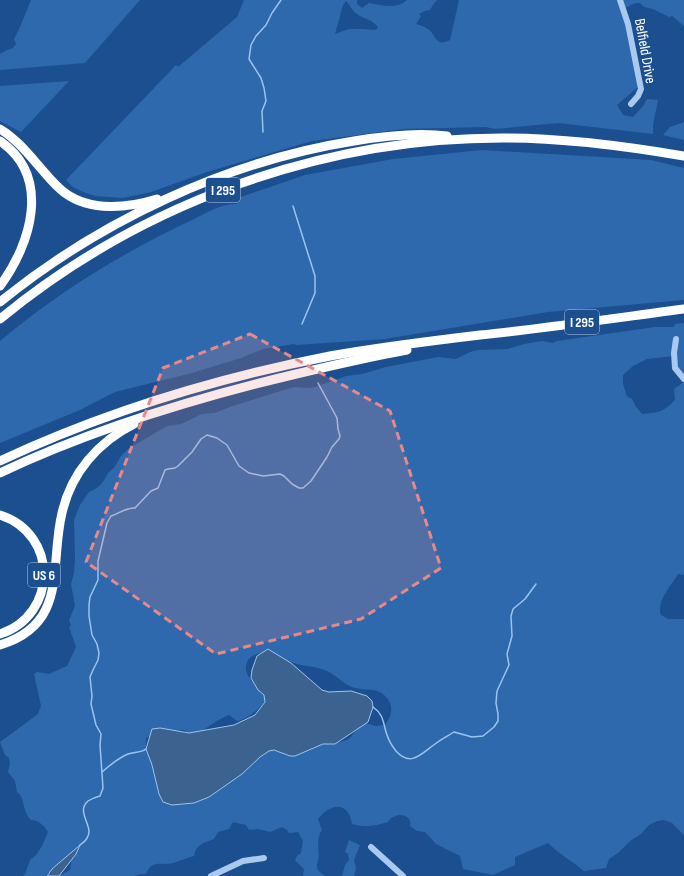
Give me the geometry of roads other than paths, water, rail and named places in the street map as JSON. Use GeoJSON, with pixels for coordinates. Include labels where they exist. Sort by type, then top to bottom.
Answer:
{"type":"FeatureCollection","features":[{"type":"Feature","properties":{"kind":"highway"},"geometry":{"type":"LineString","coordinates":[[0,129],[18,143],[62,191],[75,199],[86,203],[114,207],[131,205],[152,201],[192,188]]}},
{"type":"Feature","properties":{"kind":"highway"},"geometry":{"type":"LineString","coordinates":[[0,302],[46,268],[93,238],[141,212],[192,188],[227,174],[285,155],[344,142],[407,135],[444,135],[476,139]]}},
{"type":"Feature","properties":{"kind":"highway","name":"I 295"},"geometry":{"type":"LineString","coordinates":[[0,318],[42,286],[100,249],[150,222],[219,191],[291,168],[345,155],[408,144],[476,139],[523,138],[567,140],[684,156]]}},
{"type":"Feature","properties":{"kind":"highway"},"geometry":{"type":"LineString","coordinates":[[0,141],[11,150],[22,166],[29,184],[31,205],[29,227],[24,244],[0,286]]}},
{"type":"Feature","properties":{"kind":"highway","name":"I 295"},"geometry":{"type":"LineString","coordinates":[[0,461],[110,416],[183,392],[237,377],[349,353],[411,343],[481,336],[684,309]]}},
{"type":"Feature","properties":{"kind":"highway"},"geometry":{"type":"LineString","coordinates":[[0,473],[109,428],[199,399],[350,361],[481,336]]}},
{"type":"Feature","properties":{"kind":"highway"},"geometry":{"type":"LineString","coordinates":[[0,645],[13,640],[30,630],[39,620],[49,603],[54,583],[59,529],[64,504],[75,480],[90,458],[110,438],[126,428],[199,399]]}},
{"type":"Feature","properties":{"kind":"highway","name":"US 6"},"geometry":{"type":"LineString","coordinates":[[0,515],[17,523],[29,533],[41,556],[44,576],[42,593],[31,613],[19,625],[0,634]]}},
{"type":"Feature","properties":{"kind":"street","name":"Belfield Drive"},"geometry":{"type":"LineString","coordinates":[[620,0],[628,24],[641,88],[638,96],[631,104]]}},
{"type":"Feature","properties":{"kind":"street"},"geometry":{"type":"LineString","coordinates":[[676,339],[674,353],[675,368],[684,379]]}},
{"type":"Feature","properties":{"kind":"street"},"geometry":{"type":"LineString","coordinates":[[371,847],[404,876]]}},
{"type":"Feature","properties":{"kind":"street"},"geometry":{"type":"LineString","coordinates":[[211,876],[243,861],[264,858]]}},
{"type":"Feature","properties":{"kind":"waterway"},"geometry":{"type":"LineString","coordinates":[[263,132],[262,111],[266,101],[264,88],[261,78],[249,59],[251,45],[256,36],[266,25],[281,0]]}},
{"type":"Feature","properties":{"kind":"waterway"},"geometry":{"type":"LineString","coordinates":[[293,206],[315,276],[315,293],[302,324]]}},
{"type":"Feature","properties":{"kind":"waterway"},"geometry":{"type":"LineString","coordinates":[[80,845],[86,840],[89,834],[89,829],[83,810],[85,805],[89,800],[100,796],[103,788],[100,745],[101,734],[96,725],[91,704],[92,696],[90,677],[98,660],[99,653],[97,644],[92,635],[89,605],[90,597],[98,580],[98,561],[107,523],[111,516],[135,508],[151,491],[158,488],[165,470],[178,466],[192,452],[201,439],[207,435],[217,438],[227,445],[239,466],[249,473],[263,476],[280,474],[292,484],[299,488],[303,488],[311,481],[340,436],[337,418],[318,383]]}},
{"type":"Feature","properties":{"kind":"waterway"},"geometry":{"type":"LineString","coordinates":[[373,707],[381,715],[388,737],[396,751],[401,756],[407,758],[412,759],[421,755],[454,732],[472,737],[483,736],[494,727],[498,721],[496,703],[497,691],[509,665],[507,654],[512,636],[511,616],[513,609],[525,599],[536,584]]}},
{"type":"Feature","properties":{"kind":"waterway"},"geometry":{"type":"LineString","coordinates":[[102,772],[124,756],[146,749]]}}]}
